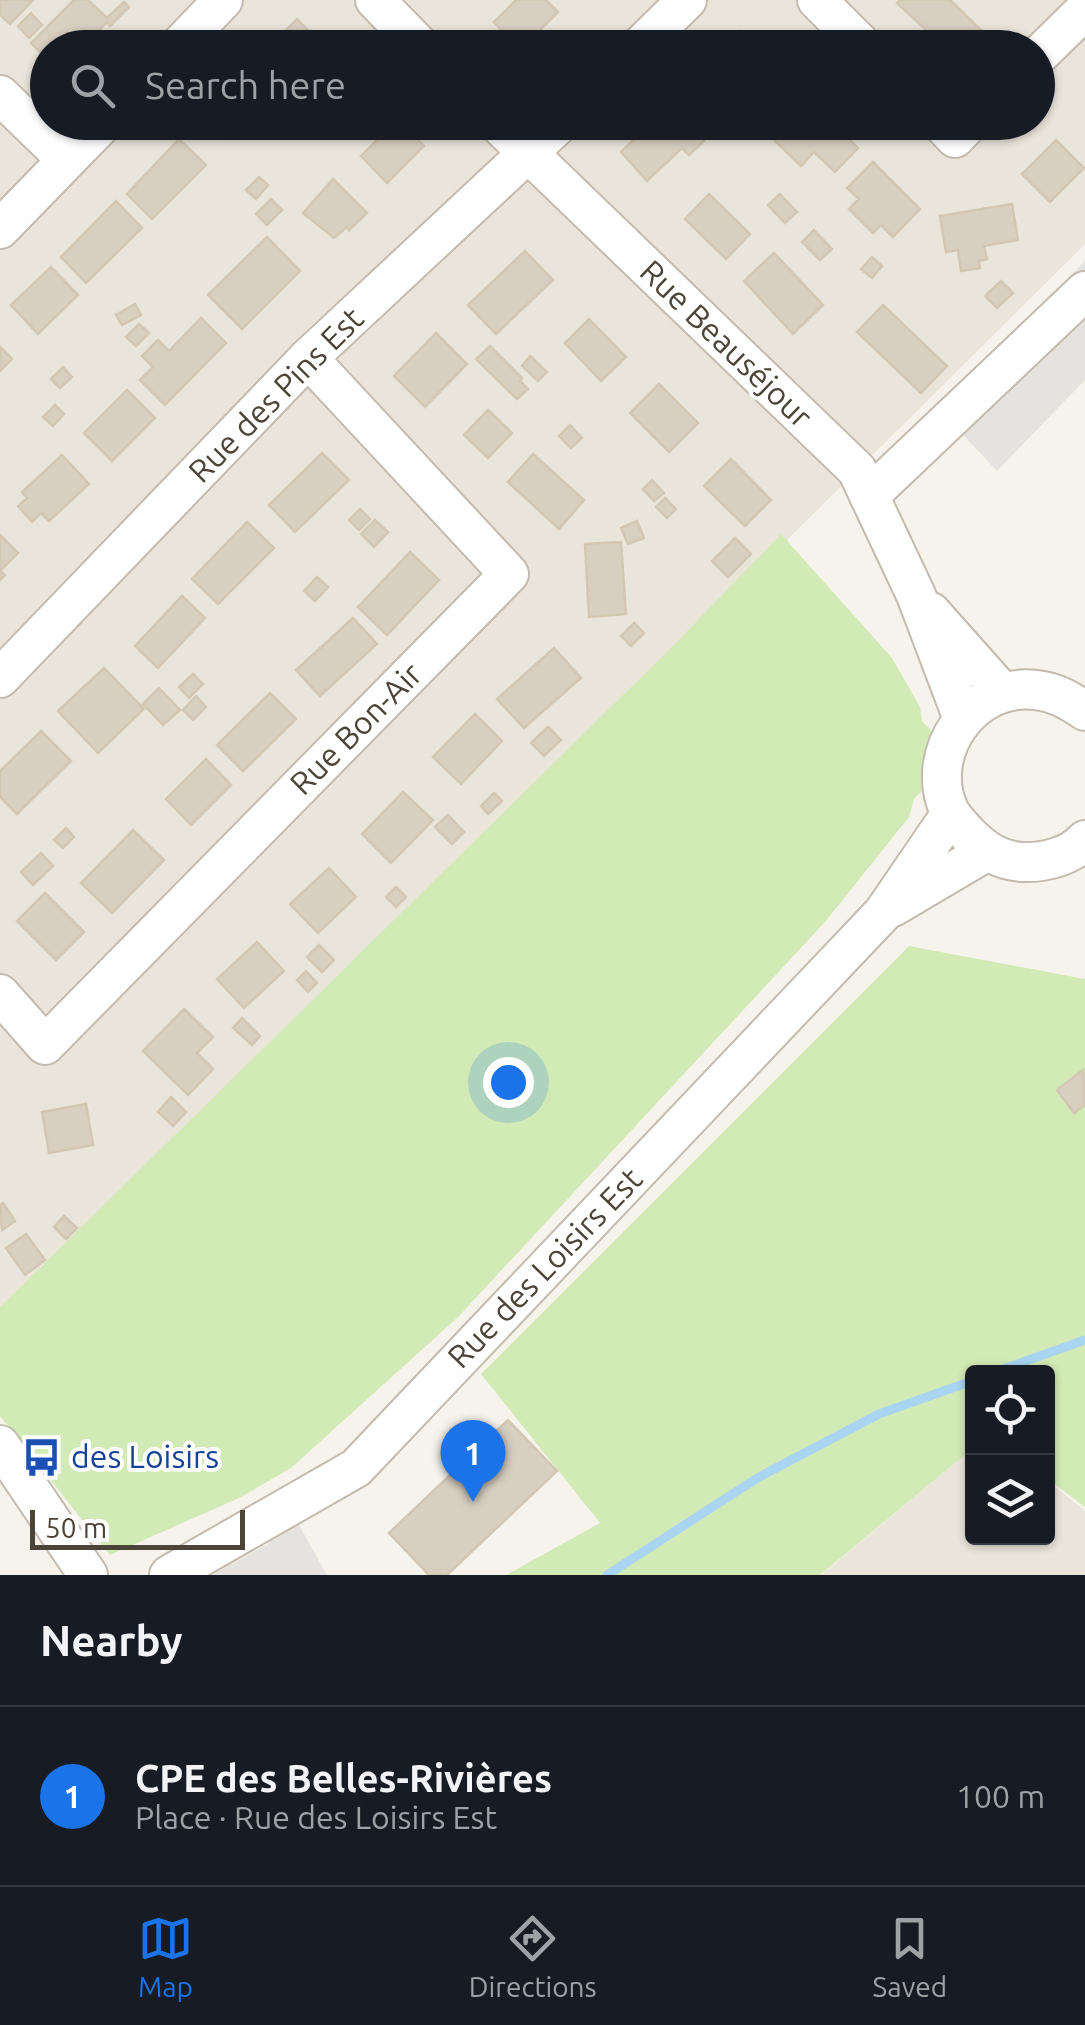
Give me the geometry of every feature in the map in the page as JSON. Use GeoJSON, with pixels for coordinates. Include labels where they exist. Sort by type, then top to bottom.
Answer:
{"type":"FeatureCollection","features":[{"type":"Feature","properties":{"kind":"street"},"geometry":{"type":"LineString","coordinates":[[195,30],[224,0]]}},
{"type":"Feature","properties":{"kind":"street"},"geometry":{"type":"LineString","coordinates":[[375,0],[404,30]]}},
{"type":"Feature","properties":{"kind":"street"},"geometry":{"type":"LineString","coordinates":[[656,30],[687,0]]}},
{"type":"Feature","properties":{"kind":"street"},"geometry":{"type":"LineString","coordinates":[[817,0],[847,30]]}},
{"type":"Feature","properties":{"kind":"street"},"geometry":{"type":"LineString","coordinates":[[1055,39],[1085,10]]}},
{"type":"Feature","properties":{"kind":"street"},"geometry":{"type":"LineString","coordinates":[[0,95],[30,124]]}},
{"type":"Feature","properties":{"kind":"street"},"geometry":{"type":"LineString","coordinates":[[46,140],[67,160]]}},
{"type":"Feature","properties":{"kind":"street"},"geometry":{"type":"LineString","coordinates":[[0,229],[86,140]]}},
{"type":"Feature","properties":{"kind":"street","name":"Rue Beauséjour"},"geometry":{"type":"LineString","coordinates":[[513,140],[857,470],[916,595],[962,719]]}},
{"type":"Feature","properties":{"kind":"street","name":"Rue des Pins Est"},"geometry":{"type":"LineString","coordinates":[[0,678],[308,358],[543,140]]}},
{"type":"Feature","properties":{"kind":"street"},"geometry":{"type":"LineString","coordinates":[[869,496],[1085,291]]}},
{"type":"Feature","properties":{"kind":"street","name":"Rue Bon-Air"},"geometry":{"type":"LineString","coordinates":[[0,994],[45,1045],[509,574],[308,358]]}},
{"type":"Feature","properties":{"kind":"street","name":"Rue Beauséjour"},"geometry":{"type":"LineString","coordinates":[[916,595],[1004,692]]}},
{"type":"Feature","properties":{"kind":"street"},"geometry":{"type":"LineString","coordinates":[[1084,844],[1034,863],[1009,861],[986,852],[950,815],[942,786],[944,755],[962,719],[981,702],[1004,692],[1033,689],[1062,696],[1085,711]]}},
{"type":"Feature","properties":{"kind":"street","name":"Rue des Loisirs Est"},"geometry":{"type":"LineString","coordinates":[[169,1575],[356,1468],[883,913],[950,815]]}},
{"type":"Feature","properties":{"kind":"street","name":"Rue des Loisirs Est"},"geometry":{"type":"LineString","coordinates":[[883,913],[986,852]]}},
{"type":"Feature","properties":{"kind":"street"},"geometry":{"type":"LineString","coordinates":[[0,1445],[88,1575]]}},
{"type":"Feature","properties":{"kind":"shaded area"},"geometry":{"type":"Polygon","coordinates":[[[0,0],[1085,0],[1085,244],[0,1322],[0,0]]]}},
{"type":"Feature","properties":{"kind":"shaded area"},"geometry":{"type":"Polygon","coordinates":[[[1085,261],[1085,380],[997,471],[938,408],[1085,261]]]}},
{"type":"Feature","properties":{"kind":"shaded area"},"geometry":{"type":"Polygon","coordinates":[[[965,1455],[965,1545],[1055,1545],[1055,1487],[1085,1511],[1085,1575],[821,1575],[965,1455]]]}},
{"type":"Feature","properties":{"kind":"shaded area"},"geometry":{"type":"Polygon","coordinates":[[[294,1516],[327,1575],[212,1575],[270,1543],[265,1533],[294,1516]]]}},
{"type":"Feature","properties":{"kind":"green space"},"geometry":{"type":"Polygon","coordinates":[[[781,534],[892,658],[920,707],[922,721],[957,757],[914,799],[909,817],[825,922],[458,1317],[291,1468],[239,1498],[110,1555],[0,1416],[0,1307],[671,648],[781,534]]]}},
{"type":"Feature","properties":{"kind":"green space"},"geometry":{"type":"Polygon","coordinates":[[[909,946],[1085,979],[1085,1507],[1055,1484],[1055,1365],[965,1365],[965,1455],[820,1575],[506,1575],[600,1523],[481,1374],[909,946]]]}},
{"type":"Feature","properties":{"kind":"building"},"geometry":{"type":"Polygon","coordinates":[[[0,0],[33,0],[10,24],[0,15],[0,0]]]}},
{"type":"Feature","properties":{"kind":"building"},"geometry":{"type":"Polygon","coordinates":[[[74,0],[88,0],[107,18],[124,2],[129,7],[110,26],[107,22],[99,30],[44,30],[74,0]]]}},
{"type":"Feature","properties":{"kind":"building"},"geometry":{"type":"Polygon","coordinates":[[[516,0],[546,0],[558,12],[540,30],[501,30],[494,22],[516,0]]]}},
{"type":"Feature","properties":{"kind":"building"},"geometry":{"type":"Polygon","coordinates":[[[950,0],[981,30],[924,30],[897,3],[950,0]]]}},
{"type":"Feature","properties":{"kind":"building"},"geometry":{"type":"Polygon","coordinates":[[[31,13],[42,25],[30,30],[29,38],[18,26],[31,13]]]}},
{"type":"Feature","properties":{"kind":"building"},"geometry":{"type":"Polygon","coordinates":[[[297,19],[308,30],[286,30],[297,19]]]}},
{"type":"Feature","properties":{"kind":"building"},"geometry":{"type":"Polygon","coordinates":[[[178,140],[206,165],[152,219],[127,194],[178,140]]]}},
{"type":"Feature","properties":{"kind":"building"},"geometry":{"type":"Polygon","coordinates":[[[377,140],[418,140],[424,146],[387,183],[361,156],[377,140]]]}},
{"type":"Feature","properties":{"kind":"building"},"geometry":{"type":"Polygon","coordinates":[[[633,140],[704,141],[689,155],[682,148],[647,181],[621,152],[633,140]]]}},
{"type":"Feature","properties":{"kind":"building"},"geometry":{"type":"Polygon","coordinates":[[[774,140],[850,140],[858,148],[835,172],[814,152],[801,166],[774,140]]]}},
{"type":"Feature","properties":{"kind":"building"},"geometry":{"type":"Polygon","coordinates":[[[1056,140],[1084,168],[1050,202],[1022,174],[1056,140]]]}},
{"type":"Feature","properties":{"kind":"building"},"geometry":{"type":"Polygon","coordinates":[[[873,162],[920,209],[893,237],[881,225],[873,233],[849,209],[859,199],[847,188],[873,162]]]}},
{"type":"Feature","properties":{"kind":"building"},"geometry":{"type":"Polygon","coordinates":[[[259,177],[268,185],[256,199],[246,190],[259,177]]]}},
{"type":"Feature","properties":{"kind":"building"},"geometry":{"type":"Polygon","coordinates":[[[333,179],[367,213],[334,238],[303,213],[333,179]]]}},
{"type":"Feature","properties":{"kind":"building"},"geometry":{"type":"Polygon","coordinates":[[[709,194],[750,234],[726,259],[685,219],[709,194]]]}},
{"type":"Feature","properties":{"kind":"building"},"geometry":{"type":"Polygon","coordinates":[[[780,194],[797,212],[785,223],[768,205],[780,194]]]}},
{"type":"Feature","properties":{"kind":"building"},"geometry":{"type":"Polygon","coordinates":[[[271,199],[282,210],[267,225],[256,214],[271,199]]]}},
{"type":"Feature","properties":{"kind":"building"},"geometry":{"type":"Polygon","coordinates":[[[116,201],[142,228],[86,283],[61,257],[116,201]]]}},
{"type":"Feature","properties":{"kind":"building"},"geometry":{"type":"Polygon","coordinates":[[[1012,204],[1018,240],[984,246],[987,259],[979,261],[980,268],[961,271],[958,250],[946,252],[940,216],[1012,204]]]}},
{"type":"Feature","properties":{"kind":"building"},"geometry":{"type":"Polygon","coordinates":[[[814,230],[832,249],[820,260],[802,242],[814,230]]]}},
{"type":"Feature","properties":{"kind":"building"},"geometry":{"type":"Polygon","coordinates":[[[267,237],[300,271],[242,329],[208,295],[267,237]]]}},
{"type":"Feature","properties":{"kind":"building"},"geometry":{"type":"Polygon","coordinates":[[[525,251],[553,280],[496,334],[468,305],[525,251]]]}},
{"type":"Feature","properties":{"kind":"building"},"geometry":{"type":"Polygon","coordinates":[[[774,253],[823,305],[793,334],[744,281],[774,253]]]}},
{"type":"Feature","properties":{"kind":"building"},"geometry":{"type":"Polygon","coordinates":[[[872,257],[882,266],[872,278],[861,269],[872,257]]]}},
{"type":"Feature","properties":{"kind":"building"},"geometry":{"type":"Polygon","coordinates":[[[51,267],[78,295],[38,334],[11,305],[51,267]]]}},
{"type":"Feature","properties":{"kind":"building"},"geometry":{"type":"Polygon","coordinates":[[[1001,281],[1013,293],[997,308],[985,296],[1001,281]]]}},
{"type":"Feature","properties":{"kind":"building"},"geometry":{"type":"Polygon","coordinates":[[[135,304],[141,315],[122,325],[116,315],[135,304]]]}},
{"type":"Feature","properties":{"kind":"building"},"geometry":{"type":"Polygon","coordinates":[[[883,305],[947,366],[921,393],[857,332],[883,305]]]}},
{"type":"Feature","properties":{"kind":"building"},"geometry":{"type":"Polygon","coordinates":[[[201,318],[226,343],[165,405],[140,380],[153,367],[142,356],[158,340],[169,351],[201,318]]]}},
{"type":"Feature","properties":{"kind":"building"},"geometry":{"type":"Polygon","coordinates":[[[589,319],[626,357],[601,381],[565,343],[589,319]]]}},
{"type":"Feature","properties":{"kind":"building"},"geometry":{"type":"Polygon","coordinates":[[[139,324],[149,333],[136,346],[126,337],[139,324]]]}},
{"type":"Feature","properties":{"kind":"building"},"geometry":{"type":"Polygon","coordinates":[[[436,333],[467,364],[425,407],[394,376],[436,333]]]}},
{"type":"Feature","properties":{"kind":"building"},"geometry":{"type":"Polygon","coordinates":[[[490,346],[528,389],[517,399],[476,359],[490,346]]]}},
{"type":"Feature","properties":{"kind":"building"},"geometry":{"type":"Polygon","coordinates":[[[0,347],[12,359],[0,371],[0,347]]]}},
{"type":"Feature","properties":{"kind":"building"},"geometry":{"type":"Polygon","coordinates":[[[530,356],[547,372],[538,381],[522,366],[530,356]]]}},
{"type":"Feature","properties":{"kind":"building"},"geometry":{"type":"Polygon","coordinates":[[[63,367],[72,377],[60,388],[51,379],[63,367]]]}},
{"type":"Feature","properties":{"kind":"building"},"geometry":{"type":"Polygon","coordinates":[[[659,384],[698,423],[669,452],[630,413],[659,384]]]}},
{"type":"Feature","properties":{"kind":"building"},"geometry":{"type":"Polygon","coordinates":[[[127,390],[155,418],[112,461],[84,433],[127,390]]]}},
{"type":"Feature","properties":{"kind":"building"},"geometry":{"type":"Polygon","coordinates":[[[55,405],[64,414],[53,426],[43,417],[55,405]]]}},
{"type":"Feature","properties":{"kind":"building"},"geometry":{"type":"Polygon","coordinates":[[[488,410],[512,433],[488,458],[464,435],[488,410]]]}},
{"type":"Feature","properties":{"kind":"building"},"geometry":{"type":"Polygon","coordinates":[[[570,425],[582,438],[571,448],[559,436],[570,425]]]}},
{"type":"Feature","properties":{"kind":"building"},"geometry":{"type":"Polygon","coordinates":[[[322,453],[349,480],[295,532],[269,505],[322,453]]]}},
{"type":"Feature","properties":{"kind":"building"},"geometry":{"type":"Polygon","coordinates":[[[533,454],[584,500],[559,529],[508,482],[533,454]]]}},
{"type":"Feature","properties":{"kind":"building"},"geometry":{"type":"Polygon","coordinates":[[[62,455],[89,484],[49,521],[41,513],[32,522],[18,506],[27,498],[22,492],[62,455]]]}},
{"type":"Feature","properties":{"kind":"building"},"geometry":{"type":"Polygon","coordinates":[[[731,459],[771,500],[745,526],[704,486],[731,459]]]}},
{"type":"Feature","properties":{"kind":"building"},"geometry":{"type":"Polygon","coordinates":[[[652,480],[664,493],[654,501],[643,489],[652,480]]]}},
{"type":"Feature","properties":{"kind":"building"},"geometry":{"type":"Polygon","coordinates":[[[665,498],[676,509],[667,518],[656,507],[665,498]]]}},
{"type":"Feature","properties":{"kind":"building"},"geometry":{"type":"Polygon","coordinates":[[[360,509],[370,519],[359,530],[349,520],[360,509]]]}},
{"type":"Feature","properties":{"kind":"building"},"geometry":{"type":"Polygon","coordinates":[[[375,520],[388,532],[374,547],[361,534],[375,520]]]}},
{"type":"Feature","properties":{"kind":"building"},"geometry":{"type":"Polygon","coordinates":[[[637,521],[644,538],[628,544],[621,528],[637,521]]]}},
{"type":"Feature","properties":{"kind":"building"},"geometry":{"type":"Polygon","coordinates":[[[247,522],[274,548],[218,604],[192,579],[247,522]]]}},
{"type":"Feature","properties":{"kind":"building"},"geometry":{"type":"Polygon","coordinates":[[[0,535],[18,553],[0,571],[0,535]]]}},
{"type":"Feature","properties":{"kind":"building"},"geometry":{"type":"Polygon","coordinates":[[[735,538],[751,554],[728,577],[712,561],[735,538]]]}},
{"type":"Feature","properties":{"kind":"building"},"geometry":{"type":"Polygon","coordinates":[[[621,542],[626,614],[589,617],[585,544],[621,542]]]}},
{"type":"Feature","properties":{"kind":"building"},"geometry":{"type":"Polygon","coordinates":[[[410,552],[439,580],[387,635],[358,607],[410,552]]]}},
{"type":"Feature","properties":{"kind":"building"},"geometry":{"type":"Polygon","coordinates":[[[317,577],[328,587],[315,601],[304,591],[317,577]]]}},
{"type":"Feature","properties":{"kind":"building"},"geometry":{"type":"Polygon","coordinates":[[[182,596],[205,618],[158,668],[135,646],[182,596]]]}},
{"type":"Feature","properties":{"kind":"building"},"geometry":{"type":"Polygon","coordinates":[[[353,618],[377,644],[320,696],[296,670],[353,618]]]}},
{"type":"Feature","properties":{"kind":"building"},"geometry":{"type":"Polygon","coordinates":[[[634,623],[644,633],[631,646],[621,636],[634,623]]]}},
{"type":"Feature","properties":{"kind":"building"},"geometry":{"type":"Polygon","coordinates":[[[554,648],[581,678],[524,728],[497,699],[554,648]]]}},
{"type":"Feature","properties":{"kind":"building"},"geometry":{"type":"Polygon","coordinates":[[[104,668],[144,709],[98,753],[58,711],[104,668]]]}},
{"type":"Feature","properties":{"kind":"building"},"geometry":{"type":"Polygon","coordinates":[[[193,674],[203,684],[189,698],[179,687],[193,674]]]}},
{"type":"Feature","properties":{"kind":"building"},"geometry":{"type":"Polygon","coordinates":[[[159,688],[180,710],[163,725],[143,704],[159,688]]]}},
{"type":"Feature","properties":{"kind":"building"},"geometry":{"type":"Polygon","coordinates":[[[270,693],[296,719],[243,771],[217,745],[270,693]]]}},
{"type":"Feature","properties":{"kind":"building"},"geometry":{"type":"Polygon","coordinates":[[[196,696],[206,707],[193,720],[183,710],[196,696]]]}},
{"type":"Feature","properties":{"kind":"building"},"geometry":{"type":"Polygon","coordinates":[[[475,714],[502,741],[461,784],[433,757],[475,714]]]}},
{"type":"Feature","properties":{"kind":"building"},"geometry":{"type":"Polygon","coordinates":[[[548,727],[561,740],[544,756],[531,743],[548,727]]]}},
{"type":"Feature","properties":{"kind":"building"},"geometry":{"type":"Polygon","coordinates":[[[41,731],[71,761],[17,814],[0,797],[0,771],[41,731]]]}},
{"type":"Feature","properties":{"kind":"building"},"geometry":{"type":"Polygon","coordinates":[[[206,759],[231,785],[191,825],[166,799],[206,759]]]}},
{"type":"Feature","properties":{"kind":"building"},"geometry":{"type":"Polygon","coordinates":[[[403,792],[433,820],[391,863],[362,834],[403,792]]]}},
{"type":"Feature","properties":{"kind":"building"},"geometry":{"type":"Polygon","coordinates":[[[494,793],[502,801],[488,814],[481,806],[494,793]]]}},
{"type":"Feature","properties":{"kind":"building"},"geometry":{"type":"Polygon","coordinates":[[[448,815],[464,832],[452,844],[435,827],[448,815]]]}},
{"type":"Feature","properties":{"kind":"building"},"geometry":{"type":"Polygon","coordinates":[[[66,828],[74,837],[63,848],[54,840],[66,828]]]}},
{"type":"Feature","properties":{"kind":"building"},"geometry":{"type":"Polygon","coordinates":[[[133,830],[164,860],[112,913],[81,883],[133,830]]]}},
{"type":"Feature","properties":{"kind":"building"},"geometry":{"type":"Polygon","coordinates":[[[41,853],[53,866],[33,885],[21,872],[41,853]]]}},
{"type":"Feature","properties":{"kind":"building"},"geometry":{"type":"Polygon","coordinates":[[[329,868],[356,897],[318,933],[290,904],[329,868]]]}},
{"type":"Feature","properties":{"kind":"building"},"geometry":{"type":"Polygon","coordinates":[[[396,887],[406,897],[396,907],[386,897],[396,887]]]}},
{"type":"Feature","properties":{"kind":"building"},"geometry":{"type":"Polygon","coordinates":[[[45,893],[84,932],[56,960],[17,921],[45,893]]]}},
{"type":"Feature","properties":{"kind":"building"},"geometry":{"type":"Polygon","coordinates":[[[257,942],[284,971],[244,1008],[217,979],[257,942]]]}},
{"type":"Feature","properties":{"kind":"building"},"geometry":{"type":"Polygon","coordinates":[[[319,945],[334,960],[322,972],[307,957],[319,945]]]}},
{"type":"Feature","properties":{"kind":"building"},"geometry":{"type":"Polygon","coordinates":[[[306,971],[317,983],[308,992],[297,980],[306,971]]]}},
{"type":"Feature","properties":{"kind":"building"},"geometry":{"type":"Polygon","coordinates":[[[184,1009],[213,1037],[197,1053],[213,1069],[188,1095],[143,1051],[184,1009]]]}},
{"type":"Feature","properties":{"kind":"building"},"geometry":{"type":"Polygon","coordinates":[[[242,1018],[260,1036],[252,1045],[233,1028],[242,1018]]]}},
{"type":"Feature","properties":{"kind":"building"},"geometry":{"type":"Polygon","coordinates":[[[1083,1070],[1085,1105],[1074,1113],[1057,1090],[1083,1070]]]}},
{"type":"Feature","properties":{"kind":"building"},"geometry":{"type":"Polygon","coordinates":[[[171,1097],[186,1112],[173,1126],[158,1112],[171,1097]]]}},
{"type":"Feature","properties":{"kind":"building"},"geometry":{"type":"Polygon","coordinates":[[[86,1104],[93,1145],[49,1153],[42,1112],[86,1104]]]}},
{"type":"Feature","properties":{"kind":"building"},"geometry":{"type":"Polygon","coordinates":[[[3,1203],[15,1221],[2,1230],[0,1205],[3,1203]]]}},
{"type":"Feature","properties":{"kind":"building"},"geometry":{"type":"Polygon","coordinates":[[[64,1216],[77,1228],[66,1239],[54,1227],[64,1216]]]}},
{"type":"Feature","properties":{"kind":"building"},"geometry":{"type":"Polygon","coordinates":[[[26,1234],[45,1260],[25,1275],[6,1248],[26,1234]]]}},
{"type":"Feature","properties":{"kind":"building"},"geometry":{"type":"Polygon","coordinates":[[[508,1420],[557,1471],[447,1575],[429,1575],[389,1533],[508,1420]]]}},
{"type":"Feature","properties":{"kind":"waterway"},"geometry":{"type":"LineString","coordinates":[[1015,1365],[1085,1340]]}},
{"type":"Feature","properties":{"kind":"waterway"},"geometry":{"type":"LineString","coordinates":[[607,1575],[759,1477],[879,1414],[965,1383]]}},
{"type":"Feature","properties":{"kind":"place","name":"des Loisirs"},"geometry":{"type":"Point","coordinates":[41,1457]}},
{"type":"Feature","properties":{"kind":"place","name":"CPE des Belles-Rivières"},"geometry":{"type":"Point","coordinates":[473,1502]}}]}
